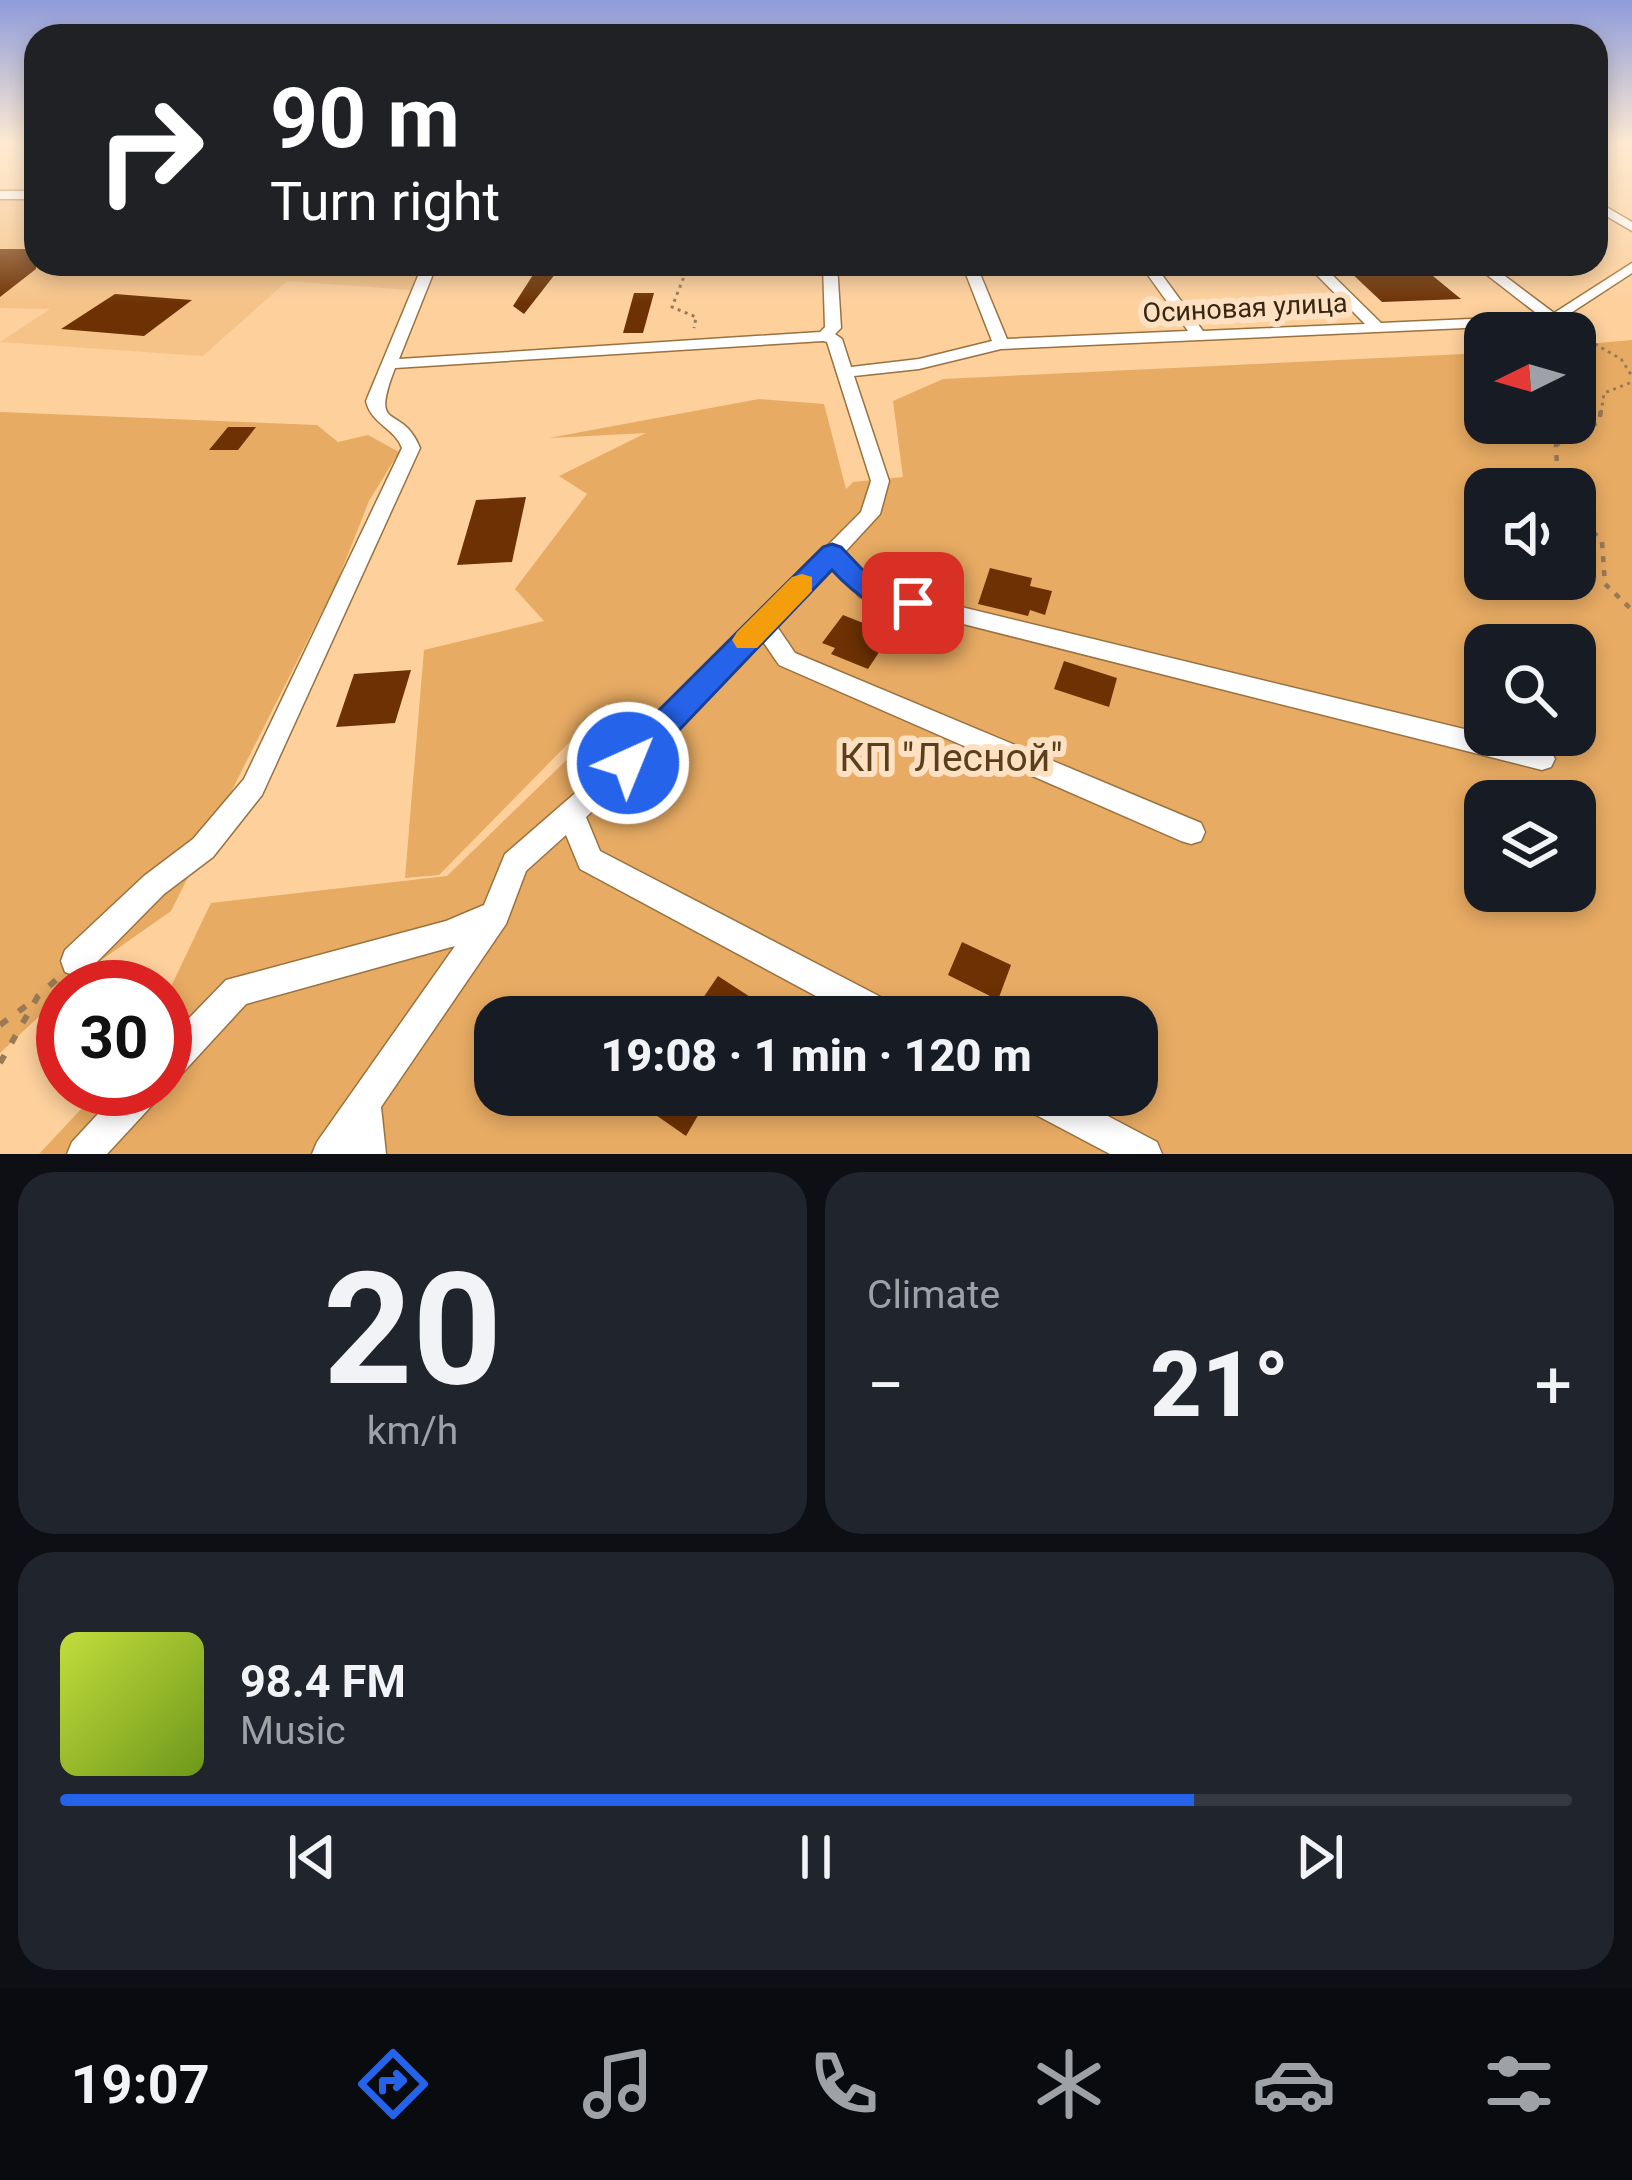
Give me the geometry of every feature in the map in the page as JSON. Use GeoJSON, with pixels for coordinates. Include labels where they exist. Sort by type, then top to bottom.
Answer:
{"type":"FeatureCollection","features":[{"type":"Feature","properties":{"kind":"street"},"geometry":{"type":"LineString","coordinates":[[1566,312],[1632,266]]}},
{"type":"Feature","properties":{"kind":"street"},"geometry":{"type":"LineString","coordinates":[[77,960],[154,885],[203,848],[254,787],[411,448],[411,440],[374,410],[425,276]]}},
{"type":"Feature","properties":{"kind":"street"},"geometry":{"type":"LineString","coordinates":[[824,336],[833,328],[831,276]]}},
{"type":"Feature","properties":{"kind":"street"},"geometry":{"type":"LineString","coordinates":[[974,276],[1001,344]]}},
{"type":"Feature","properties":{"kind":"street"},"geometry":{"type":"LineString","coordinates":[[1156,276],[1198,334]]}},
{"type":"Feature","properties":{"kind":"street"},"geometry":{"type":"LineString","coordinates":[[1325,276],[1376,326]]}},
{"type":"Feature","properties":{"kind":"street"},"geometry":{"type":"LineString","coordinates":[[1496,276],[1543,312]]}},
{"type":"Feature","properties":{"kind":"street","name":"Осиновая улица"},"geometry":{"type":"LineString","coordinates":[[846,373],[919,364],[1001,344],[1464,323]]}},
{"type":"Feature","properties":{"kind":"street"},"geometry":{"type":"LineString","coordinates":[[329,1154],[496,914],[515,863],[571,813],[870,514],[880,481],[834,339],[824,336],[389,364]]}},
{"type":"Feature","properties":{"kind":"street"},"geometry":{"type":"LineString","coordinates":[[832,553],[868,592],[1542,759]]}},
{"type":"Feature","properties":{"kind":"street"},"geometry":{"type":"LineString","coordinates":[[763,624],[787,659],[1191,832]]}},
{"type":"Feature","properties":{"kind":"street"},"geometry":{"type":"LineString","coordinates":[[571,813],[590,860],[846,996]]}},
{"type":"Feature","properties":{"kind":"street"},"geometry":{"type":"LineString","coordinates":[[192,1038],[238,991],[447,935],[496,914]]}},
{"type":"Feature","properties":{"kind":"street"},"geometry":{"type":"LineString","coordinates":[[364,1103],[369,1154]]}},
{"type":"Feature","properties":{"kind":"street"},"geometry":{"type":"LineString","coordinates":[[84,1154],[119,1116]]}},
{"type":"Feature","properties":{"kind":"street"},"geometry":{"type":"LineString","coordinates":[[1073,1116],[1144,1154]]}},
{"type":"Feature","properties":{"kind":"path"},"geometry":{"type":"LineString","coordinates":[[684,276],[672,307],[697,317],[689,345]]}},
{"type":"Feature","properties":{"kind":"path"},"geometry":{"type":"LineString","coordinates":[[1557,468],[1556,445],[1599,422],[1604,393],[1632,379],[1621,359],[1596,344]]}},
{"type":"Feature","properties":{"kind":"path"},"geometry":{"type":"LineString","coordinates":[[1596,535],[1602,542],[1605,584],[1632,610]]}},
{"type":"Feature","properties":{"kind":"path"},"geometry":{"type":"LineString","coordinates":[[0,1025],[36,998]]}},
{"type":"Feature","properties":{"kind":"path"},"geometry":{"type":"LineString","coordinates":[[0,1063],[36,1000]]}},
{"type":"Feature","properties":{"kind":"shaded area"},"geometry":{"type":"Polygon","coordinates":[[[0,199],[24,200],[24,276],[417,276],[411,290],[287,281],[203,356],[0,342],[50,309],[0,308],[0,199]]]}},
{"type":"Feature","properties":{"kind":"green space","name":"КП \"Лесной\""},"geometry":{"type":"Polygon","coordinates":[[[1632,340],[1632,1154],[39,1154],[75,1116],[192,1116],[192,960],[184,960],[211,903],[447,876],[617,711],[607,704],[439,875],[405,878],[424,650],[544,621],[515,589],[587,494],[559,476],[646,433],[549,438],[759,399],[824,404],[846,489],[853,482],[903,477],[893,401],[943,379],[1464,354],[1464,444],[1596,444],[1596,343],[1632,340]]]}},
{"type":"Feature","properties":{"kind":"green space"},"geometry":{"type":"Polygon","coordinates":[[[0,412],[317,425],[338,442],[368,435],[399,452],[369,501],[337,582],[171,911],[101,960],[36,960],[36,1019],[0,1053],[0,412]]]}},
{"type":"Feature","properties":{"kind":"building"},"geometry":{"type":"Polygon","coordinates":[[[0,249],[24,249],[27,276],[0,297],[0,249]]]}},
{"type":"Feature","properties":{"kind":"building"},"geometry":{"type":"Polygon","coordinates":[[[532,276],[554,276],[524,314],[513,306],[532,276]]]}},
{"type":"Feature","properties":{"kind":"building"},"geometry":{"type":"Polygon","coordinates":[[[1354,276],[1433,276],[1461,299],[1382,302],[1354,276]]]}},
{"type":"Feature","properties":{"kind":"building"},"geometry":{"type":"Polygon","coordinates":[[[634,293],[654,293],[643,333],[623,333],[634,293]]]}},
{"type":"Feature","properties":{"kind":"building"},"geometry":{"type":"Polygon","coordinates":[[[115,294],[192,300],[144,336],[61,329],[115,294]]]}},
{"type":"Feature","properties":{"kind":"building"},"geometry":{"type":"Polygon","coordinates":[[[228,427],[256,427],[238,450],[209,450],[228,427]]]}},
{"type":"Feature","properties":{"kind":"building"},"geometry":{"type":"Polygon","coordinates":[[[526,497],[512,562],[457,565],[476,500],[526,497]]]}},
{"type":"Feature","properties":{"kind":"building"},"geometry":{"type":"Polygon","coordinates":[[[990,568],[1032,578],[1030,586],[1052,591],[1045,615],[1030,610],[1028,616],[978,604],[990,568]]]}},
{"type":"Feature","properties":{"kind":"building"},"geometry":{"type":"Polygon","coordinates":[[[843,615],[891,634],[868,669],[831,654],[835,648],[822,643],[843,615]]]}},
{"type":"Feature","properties":{"kind":"building"},"geometry":{"type":"Polygon","coordinates":[[[1064,661],[1117,678],[1109,707],[1054,689],[1064,661]]]}},
{"type":"Feature","properties":{"kind":"building"},"geometry":{"type":"Polygon","coordinates":[[[411,670],[395,723],[336,727],[354,674],[411,670]]]}},
{"type":"Feature","properties":{"kind":"building"},"geometry":{"type":"Polygon","coordinates":[[[962,942],[1011,965],[999,996],[948,975],[962,942]]]}},
{"type":"Feature","properties":{"kind":"building"},"geometry":{"type":"Polygon","coordinates":[[[718,976],[749,996],[704,996],[718,976]]]}},
{"type":"Feature","properties":{"kind":"building"},"geometry":{"type":"Polygon","coordinates":[[[657,1116],[698,1116],[686,1136],[657,1116]]]}},
{"type":"Feature","properties":{"kind":"slow traffic"},"geometry":{"type":"LineString","coordinates":[[747,640],[802,584]]}},
{"type":"Feature","properties":{"kind":"route"},"geometry":{"type":"LineString","coordinates":[[628,763],[832,553],[868,592],[913,603]]}}]}
